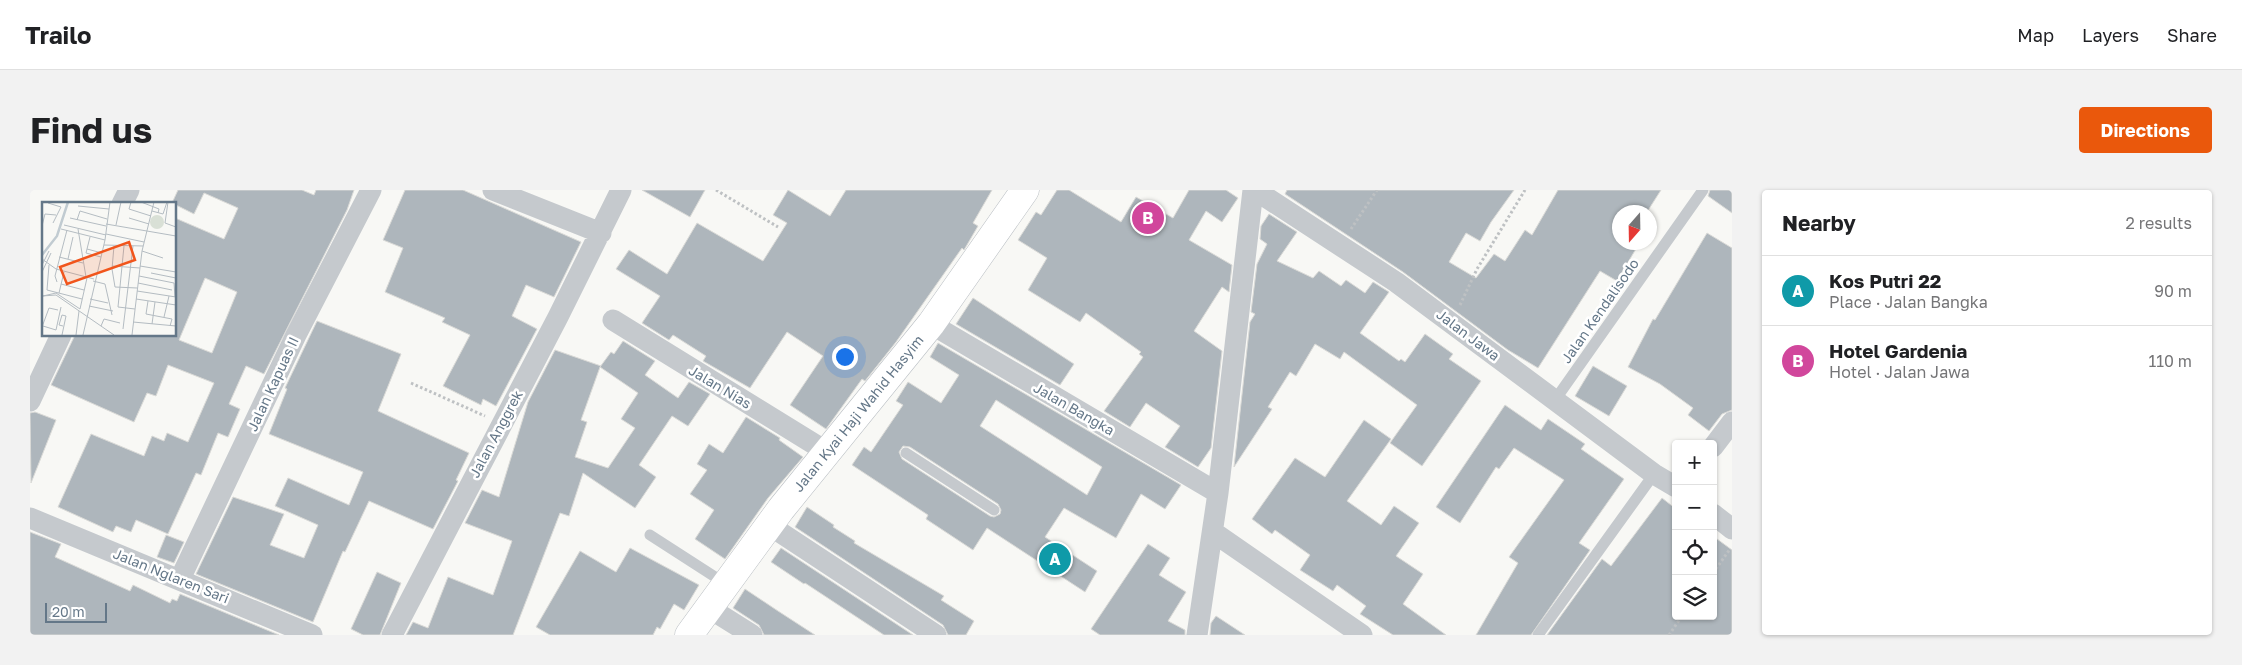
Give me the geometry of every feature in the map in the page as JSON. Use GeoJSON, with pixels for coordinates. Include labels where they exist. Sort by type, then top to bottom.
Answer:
{"type":"FeatureCollection","features":[{"type":"Feature","properties":{"kind":"main road","name":"Jalan Kyai Haji Wahid Hasyim"},"geometry":{"type":"LineString","coordinates":[[689,635],[770,525],[931,324],[1025,190]]}},
{"type":"Feature","properties":{"kind":"street"},"geometry":{"type":"LineString","coordinates":[[123,202],[129,190]]}},
{"type":"Feature","properties":{"kind":"street","name":"Jalan Kapuas II"},"geometry":{"type":"LineString","coordinates":[[180,580],[296,335],[371,190]]}},
{"type":"Feature","properties":{"kind":"street"},"geometry":{"type":"LineString","coordinates":[[493,190],[601,233]]}},
{"type":"Feature","properties":{"kind":"street","name":"Jalan Anggrek"},"geometry":{"type":"LineString","coordinates":[[392,635],[601,233],[621,190]]}},
{"type":"Feature","properties":{"kind":"street"},"geometry":{"type":"LineString","coordinates":[[1197,635],[1218,493],[1254,190]]}},
{"type":"Feature","properties":{"kind":"street","name":"Jalan Jawa"},"geometry":{"type":"LineString","coordinates":[[1254,190],[1396,282],[1654,474],[1673,485]]}},
{"type":"Feature","properties":{"kind":"street","name":"Jalan Nias"},"geometry":{"type":"LineString","coordinates":[[613,320],[827,452]]}},
{"type":"Feature","properties":{"kind":"street","name":"Jalan Bangka"},"geometry":{"type":"LineString","coordinates":[[931,324],[1218,493]]}},
{"type":"Feature","properties":{"kind":"street"},"geometry":{"type":"LineString","coordinates":[[30,401],[61,336]]}},
{"type":"Feature","properties":{"kind":"street"},"geometry":{"type":"LineString","coordinates":[[1717,442],[1732,422]]}},
{"type":"Feature","properties":{"kind":"street"},"geometry":{"type":"LineString","coordinates":[[1717,517],[1732,529]]}},
{"type":"Feature","properties":{"kind":"street","name":"Jalan Nglaren Sari"},"geometry":{"type":"LineString","coordinates":[[30,518],[312,635]]}},
{"type":"Feature","properties":{"kind":"street"},"geometry":{"type":"LineString","coordinates":[[770,525],[936,635]]}},
{"type":"Feature","properties":{"kind":"street"},"geometry":{"type":"LineString","coordinates":[[1213,532],[1362,635]]}},
{"type":"Feature","properties":{"kind":"street"},"geometry":{"type":"LineString","coordinates":[[709,608],[752,635]]}},
{"type":"Feature","properties":{"kind":"lane","name":"Jalan Kendalisodo"},"geometry":{"type":"LineString","coordinates":[[1555,400],[1703,190]]}},
{"type":"Feature","properties":{"kind":"lane"},"geometry":{"type":"LineString","coordinates":[[906,453],[994,510]]}},
{"type":"Feature","properties":{"kind":"lane"},"geometry":{"type":"LineString","coordinates":[[1538,635],[1654,474]]}},
{"type":"Feature","properties":{"kind":"lane"},"geometry":{"type":"LineString","coordinates":[[650,535],[726,584]]}},
{"type":"Feature","properties":{"kind":"path"},"geometry":{"type":"LineString","coordinates":[[716,190],[778,227]]}},
{"type":"Feature","properties":{"kind":"path"},"geometry":{"type":"LineString","coordinates":[[1340,245],[1377,190]]}},
{"type":"Feature","properties":{"kind":"path"},"geometry":{"type":"LineString","coordinates":[[1452,324],[1477,269],[1512,208],[1525,190]]}},
{"type":"Feature","properties":{"kind":"path"},"geometry":{"type":"LineString","coordinates":[[411,383],[501,424]]}},
{"type":"Feature","properties":{"kind":"path"},"geometry":{"type":"LineString","coordinates":[[1717,567],[1732,546]]}},
{"type":"Feature","properties":{"kind":"path"},"geometry":{"type":"LineString","coordinates":[[1669,635],[1679,620]]}},
{"type":"Feature","properties":{"kind":"building"},"geometry":{"type":"Polygon","coordinates":[[[178,190],[302,190],[314,195],[316,190],[354,190],[347,210],[264,374],[246,366],[229,404],[240,409],[228,437],[218,433],[201,475],[196,473],[168,534],[136,520],[131,532],[116,526],[113,532],[58,507],[91,434],[144,456],[152,436],[164,441],[167,433],[188,442],[214,383],[168,365],[156,396],[147,393],[134,422],[51,385],[75,336],[176,336],[176,218],[224,239],[238,208],[204,193],[194,214],[176,205],[176,202],[172,202],[178,190]],[[205,278],[179,340],[212,353],[237,292],[205,278]]]}},
{"type":"Feature","properties":{"kind":"building"},"geometry":{"type":"Polygon","coordinates":[[[405,190],[463,190],[581,242],[554,297],[526,285],[512,316],[537,329],[496,406],[483,399],[481,405],[443,386],[470,335],[442,322],[445,318],[385,292],[403,248],[383,240],[405,190]]]}},
{"type":"Feature","properties":{"kind":"building"},"geometry":{"type":"Polygon","coordinates":[[[642,190],[705,190],[690,217],[642,190]]]}},
{"type":"Feature","properties":{"kind":"building"},"geometry":{"type":"Polygon","coordinates":[[[788,190],[830,216],[846,190],[992,190],[973,223],[978,226],[964,250],[962,248],[896,342],[865,381],[862,379],[826,429],[790,405],[823,356],[787,332],[750,388],[703,361],[706,356],[673,335],[669,340],[642,323],[660,296],[616,269],[629,250],[667,274],[697,223],[763,261],[787,223],[773,215],[788,190]]]}},
{"type":"Feature","properties":{"kind":"building"},"geometry":{"type":"Polygon","coordinates":[[[1057,190],[1069,190],[1121,222],[1136,197],[1173,218],[1189,190],[1226,190],[1238,198],[1222,222],[1206,211],[1189,240],[1232,265],[1229,292],[1222,287],[1194,331],[1222,351],[1211,448],[1198,467],[1165,447],[1180,426],[1146,403],[1130,427],[1104,411],[1143,357],[1139,354],[1141,352],[1086,313],[1080,322],[1028,290],[1047,258],[1018,240],[1036,212],[1041,215],[1057,190]]]}},
{"type":"Feature","properties":{"kind":"building"},"geometry":{"type":"Polygon","coordinates":[[[1287,190],[1514,190],[1480,241],[1466,233],[1449,262],[1476,278],[1494,254],[1505,261],[1525,230],[1532,235],[1558,190],[1661,190],[1651,205],[1612,205],[1612,250],[1635,250],[1617,281],[1600,271],[1538,368],[1508,350],[1403,272],[1285,194],[1287,190]]]}},
{"type":"Feature","properties":{"kind":"building"},"geometry":{"type":"Polygon","coordinates":[[[1710,190],[1732,190],[1732,213],[1708,196],[1710,190]]]}},
{"type":"Feature","properties":{"kind":"building"},"geometry":{"type":"Polygon","coordinates":[[[1269,214],[1297,232],[1277,261],[1313,278],[1319,271],[1341,286],[1346,280],[1365,293],[1373,282],[1389,292],[1360,333],[1399,361],[1401,359],[1405,362],[1425,334],[1453,354],[1449,359],[1481,381],[1422,466],[1390,443],[1417,405],[1344,352],[1340,359],[1315,344],[1296,376],[1290,372],[1268,407],[1272,409],[1234,467],[1250,322],[1255,314],[1251,312],[1257,264],[1267,244],[1260,239],[1261,226],[1269,214]]]}},
{"type":"Feature","properties":{"kind":"building"},"geometry":{"type":"Polygon","coordinates":[[[1707,233],[1732,248],[1732,410],[1722,414],[1709,431],[1688,415],[1693,408],[1660,384],[1628,367],[1653,319],[1655,320],[1707,233]]]}},
{"type":"Feature","properties":{"kind":"building"},"geometry":{"type":"Polygon","coordinates":[[[973,298],[1074,364],[1060,385],[956,324],[973,298]]]}},
{"type":"Feature","properties":{"kind":"building"},"geometry":{"type":"Polygon","coordinates":[[[317,321],[401,354],[378,411],[469,453],[456,480],[458,481],[433,529],[369,501],[345,552],[343,551],[313,622],[196,574],[233,497],[284,514],[270,545],[304,558],[318,525],[275,506],[288,478],[349,505],[363,472],[269,434],[287,389],[285,388],[317,321]]]}},
{"type":"Feature","properties":{"kind":"building"},"geometry":{"type":"Polygon","coordinates":[[[623,341],[655,361],[645,375],[678,398],[689,382],[710,394],[688,426],[672,416],[639,465],[656,477],[635,508],[583,473],[569,516],[560,513],[513,635],[406,635],[413,622],[428,628],[448,577],[493,595],[512,541],[465,523],[482,490],[499,497],[528,402],[555,350],[601,366],[611,352],[614,354],[623,341]],[[600,367],[581,420],[587,422],[575,457],[608,468],[635,428],[621,419],[638,393],[600,367]]]}},
{"type":"Feature","properties":{"kind":"building"},"geometry":{"type":"Polygon","coordinates":[[[938,343],[1181,485],[1165,509],[1141,494],[1116,538],[1064,508],[1045,537],[1097,571],[1085,592],[987,528],[973,550],[926,519],[928,515],[852,465],[864,447],[871,452],[903,405],[896,401],[908,382],[941,403],[959,375],[930,357],[938,343]],[[996,400],[980,426],[1087,495],[1102,467],[996,400]],[[903,446],[899,452],[902,459],[990,516],[994,517],[1000,514],[1001,510],[998,504],[910,447],[903,446]]]}},
{"type":"Feature","properties":{"kind":"building"},"geometry":{"type":"Polygon","coordinates":[[[1593,366],[1627,386],[1609,416],[1575,396],[1593,366]]]}},
{"type":"Feature","properties":{"kind":"building"},"geometry":{"type":"Polygon","coordinates":[[[1505,405],[1541,430],[1548,419],[1585,444],[1581,449],[1624,479],[1579,543],[1590,550],[1531,635],[1476,635],[1518,563],[1509,557],[1564,480],[1514,448],[1499,469],[1496,467],[1460,523],[1436,507],[1505,405]]]}},
{"type":"Feature","properties":{"kind":"building"},"geometry":{"type":"Polygon","coordinates":[[[35,412],[56,420],[31,483],[30,413],[35,412]]]}},
{"type":"Feature","properties":{"kind":"building"},"geometry":{"type":"Polygon","coordinates":[[[746,417],[780,438],[779,440],[803,457],[768,498],[725,559],[695,539],[714,510],[690,494],[707,470],[697,464],[709,444],[723,453],[746,417]]]}},
{"type":"Feature","properties":{"kind":"building"},"geometry":{"type":"Polygon","coordinates":[[[1364,420],[1391,439],[1347,501],[1381,525],[1394,506],[1419,523],[1396,556],[1423,574],[1403,604],[1446,635],[1393,635],[1360,614],[1366,606],[1337,585],[1333,591],[1300,570],[1310,555],[1275,530],[1272,534],[1252,519],[1295,458],[1325,477],[1364,420]]]}},
{"type":"Feature","properties":{"kind":"building"},"geometry":{"type":"Polygon","coordinates":[[[1662,498],[1672,506],[1672,620],[1717,620],[1717,539],[1732,550],[1732,635],[1547,635],[1602,559],[1611,566],[1662,498]]]}},
{"type":"Feature","properties":{"kind":"building"},"geometry":{"type":"Polygon","coordinates":[[[807,507],[855,541],[854,543],[944,596],[941,600],[974,621],[966,635],[948,635],[943,625],[795,527],[807,507]]]}},
{"type":"Feature","properties":{"kind":"building"},"geometry":{"type":"Polygon","coordinates":[[[30,532],[61,544],[55,557],[130,591],[133,585],[170,603],[172,599],[177,601],[180,594],[279,635],[30,635],[30,532]]]}},
{"type":"Feature","properties":{"kind":"building"},"geometry":{"type":"Polygon","coordinates":[[[166,535],[184,542],[174,563],[157,557],[166,535]]]}},
{"type":"Feature","properties":{"kind":"building"},"geometry":{"type":"Polygon","coordinates":[[[1148,544],[1170,558],[1159,575],[1186,592],[1168,621],[1185,630],[1185,635],[1100,635],[1091,629],[1148,544]]]}},
{"type":"Feature","properties":{"kind":"building"},"geometry":{"type":"Polygon","coordinates":[[[630,548],[699,585],[684,610],[674,604],[660,629],[657,627],[653,635],[550,635],[536,627],[580,551],[616,572],[630,548]]]}},
{"type":"Feature","properties":{"kind":"building"},"geometry":{"type":"Polygon","coordinates":[[[781,548],[913,635],[884,635],[804,584],[771,562],[781,548]]]}},
{"type":"Feature","properties":{"kind":"building"},"geometry":{"type":"Polygon","coordinates":[[[377,572],[401,583],[380,635],[363,635],[351,629],[377,572]]]}},
{"type":"Feature","properties":{"kind":"building"},"geometry":{"type":"Polygon","coordinates":[[[745,589],[815,635],[764,635],[759,625],[733,608],[745,589]]]}},
{"type":"Feature","properties":{"kind":"building"},"geometry":{"type":"Polygon","coordinates":[[[1216,616],[1245,635],[1210,635],[1211,623],[1216,616]]]}},
{"type":"Feature","properties":{"kind":"place","name":"Hotel Gardenia"},"geometry":{"type":"Point","coordinates":[1148,218]}},
{"type":"Feature","properties":{"kind":"place","name":"Kos Putri 22"},"geometry":{"type":"Point","coordinates":[1055,559]}}]}
